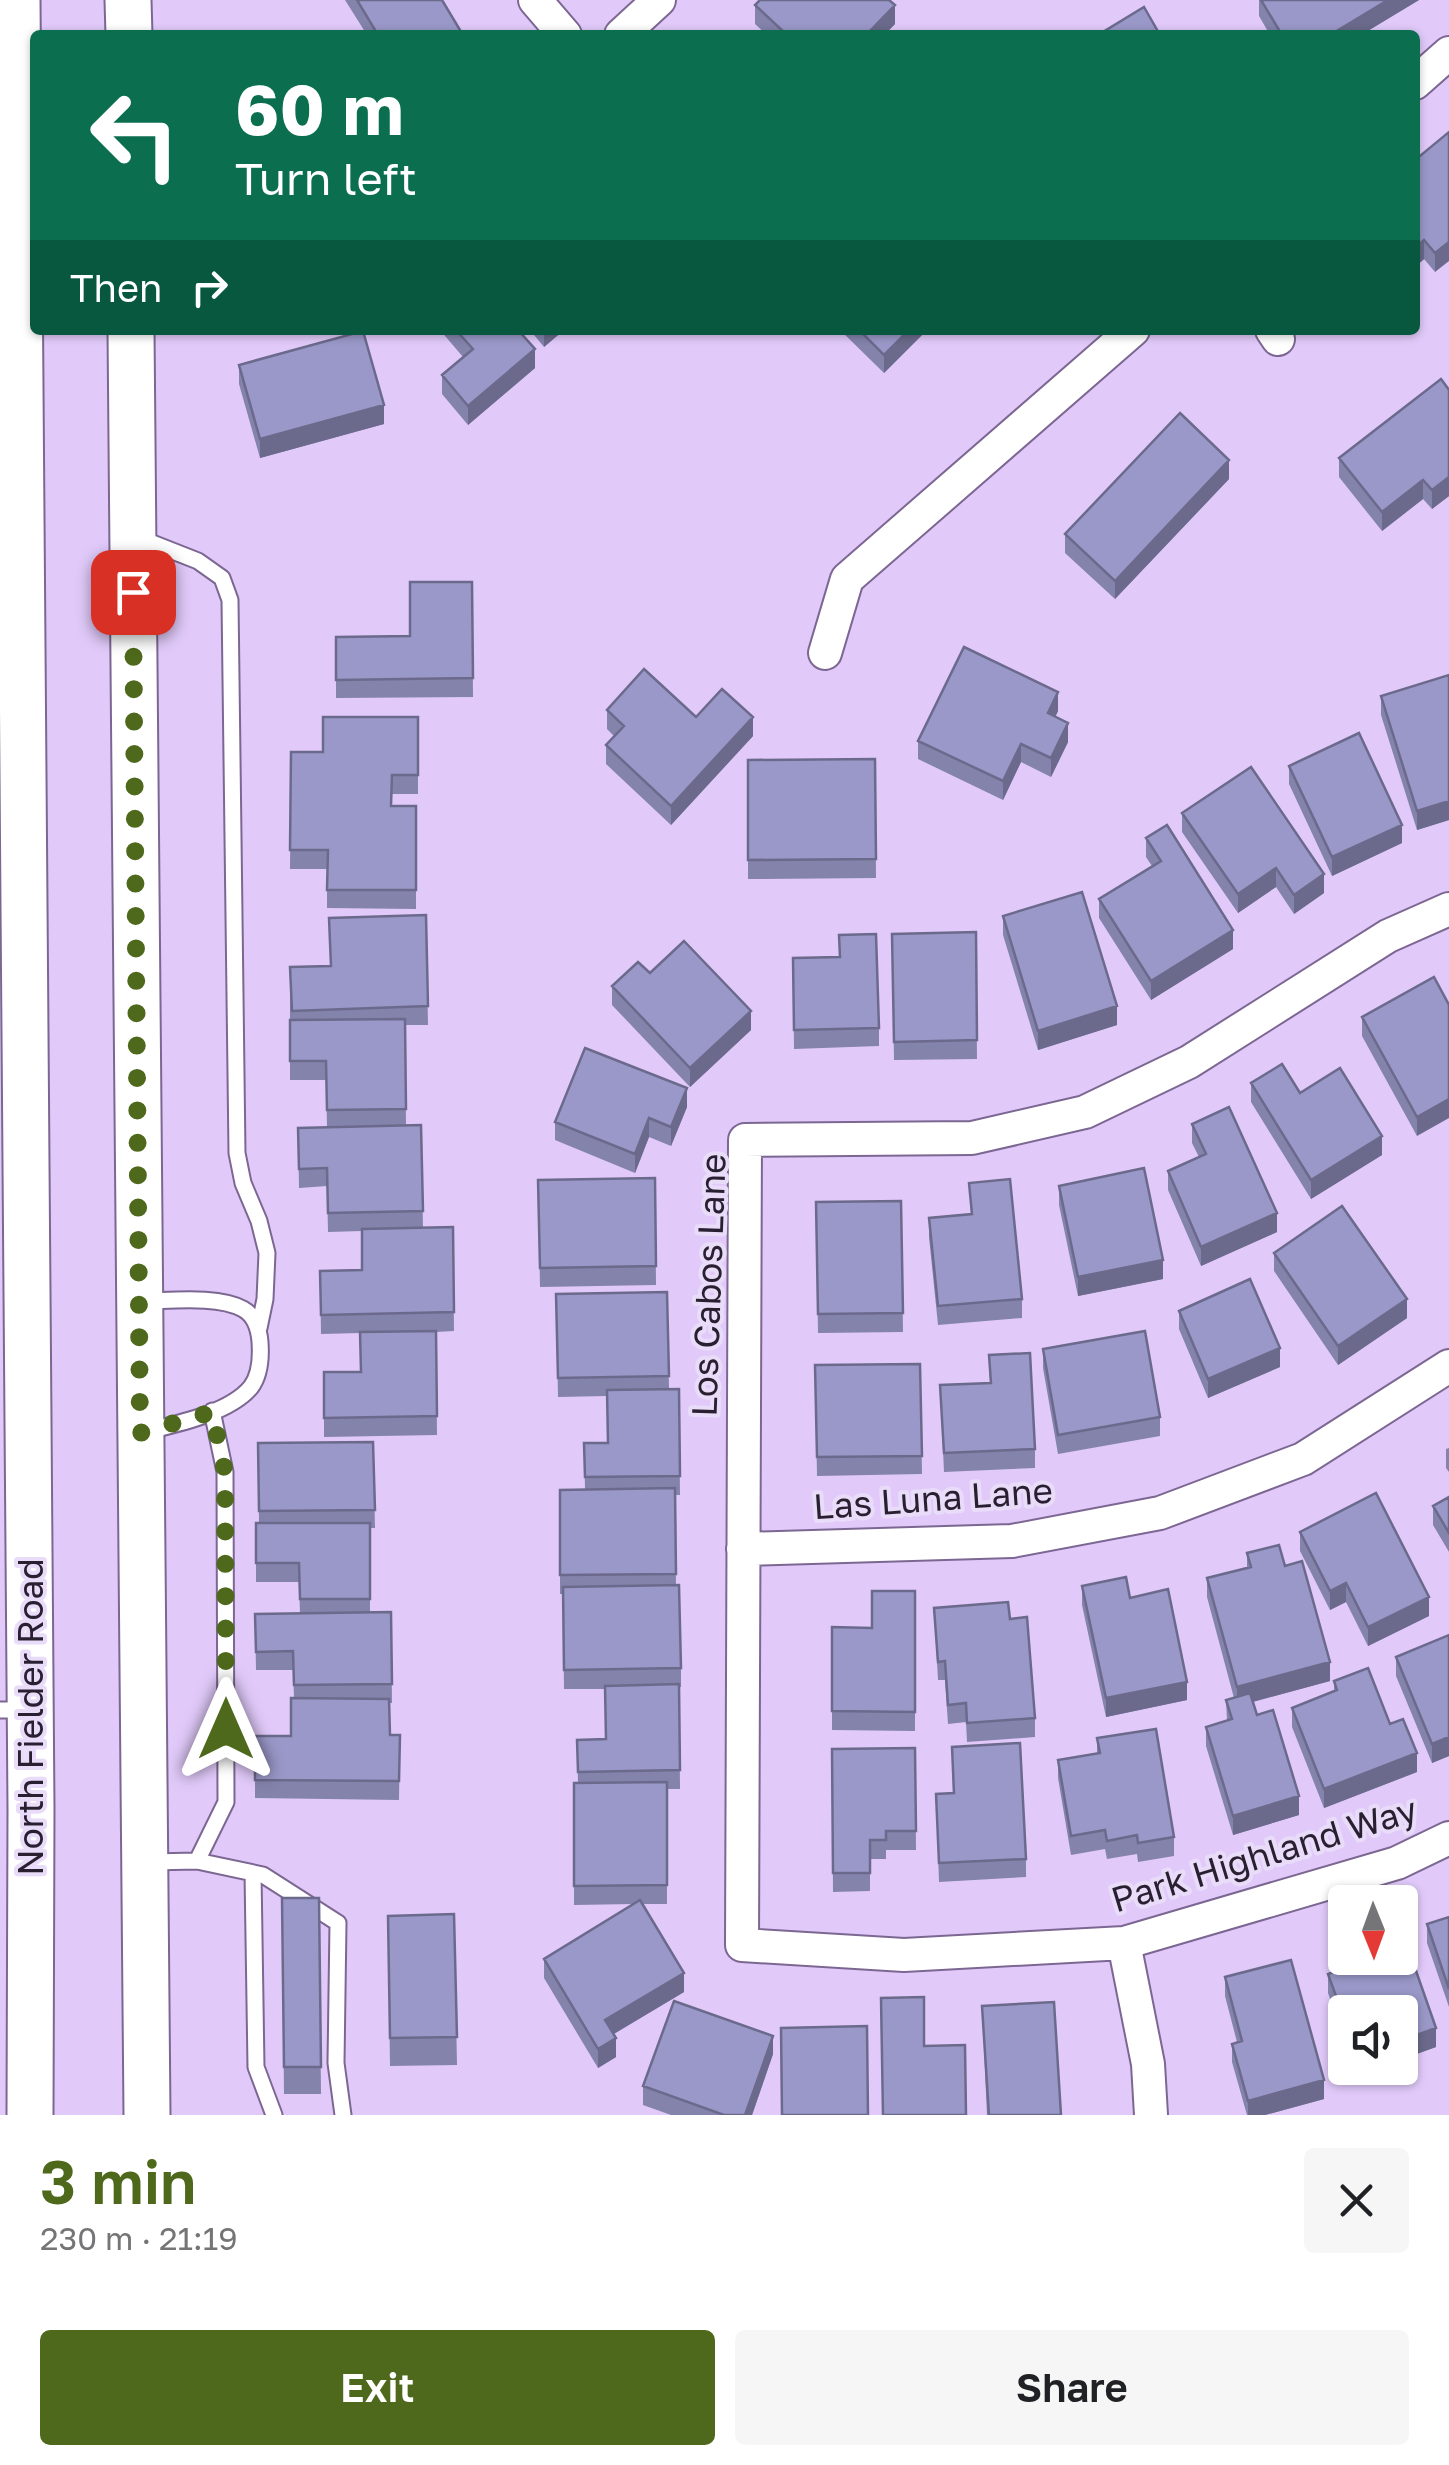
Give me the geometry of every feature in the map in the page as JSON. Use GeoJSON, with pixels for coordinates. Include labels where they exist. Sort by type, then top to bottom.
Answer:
{"type":"FeatureCollection","features":[{"type":"Feature","properties":{"kind":"main road","name":"North Fielder Road"},"geometry":{"type":"LineString","coordinates":[[17,0],[27,326],[15,1710],[30,2115]]}},
{"type":"Feature","properties":{"kind":"main road"},"geometry":{"type":"LineString","coordinates":[[128,0],[128,30]]}},
{"type":"Feature","properties":{"kind":"main road"},"geometry":{"type":"LineString","coordinates":[[131,335],[147,2115]]}},
{"type":"Feature","properties":{"kind":"main road"},"geometry":{"type":"LineString","coordinates":[[146,2056],[157,2115]]}},
{"type":"Feature","properties":{"kind":"street"},"geometry":{"type":"LineString","coordinates":[[535,0],[562,30]]}},
{"type":"Feature","properties":{"kind":"street"},"geometry":{"type":"LineString","coordinates":[[626,30],[659,0]]}},
{"type":"Feature","properties":{"kind":"street"},"geometry":{"type":"LineString","coordinates":[[1420,79],[1449,53]]}},
{"type":"Feature","properties":{"kind":"street"},"geometry":{"type":"LineString","coordinates":[[825,653],[847,579],[1127,335]]}},
{"type":"Feature","properties":{"kind":"street","name":"Los Cabos Lane"},"geometry":{"type":"LineString","coordinates":[[742,1945],[745,1140],[972,1138],[1084,1112],[1189,1062],[1388,936],[1449,909]]}},
{"type":"Feature","properties":{"kind":"street","name":"Las Luna Lane"},"geometry":{"type":"LineString","coordinates":[[743,1548],[1012,1541],[1160,1514],[1303,1459],[1449,1366]]}},
{"type":"Feature","properties":{"kind":"street","name":"Park Highland Way"},"geometry":{"type":"LineString","coordinates":[[742,1945],[904,1955],[1124,1943],[1397,1863],[1449,1838]]}},
{"type":"Feature","properties":{"kind":"street"},"geometry":{"type":"LineString","coordinates":[[1124,1943],[1148,2064],[1151,2115]]}},
{"type":"Feature","properties":{"kind":"lane"},"geometry":{"type":"LineString","coordinates":[[133,536],[198,561],[222,578],[230,600],[237,1153],[267,1253],[266,1299],[259,1328],[262,1357],[254,1384],[239,1398],[212,1412],[140,1433]]}},
{"type":"Feature","properties":{"kind":"lane"},"geometry":{"type":"LineString","coordinates":[[139,1301],[222,1302],[245,1310],[259,1328]]}},
{"type":"Feature","properties":{"kind":"lane"},"geometry":{"type":"LineString","coordinates":[[196,1861],[226,1802],[225,1472],[212,1412]]}},
{"type":"Feature","properties":{"kind":"lane"},"geometry":{"type":"LineString","coordinates":[[144,1863],[196,1861],[264,1875],[338,1923],[336,2063],[343,2115]]}},
{"type":"Feature","properties":{"kind":"lane"},"geometry":{"type":"LineString","coordinates":[[254,1872],[256,2067],[274,2115]]}},
{"type":"Feature","properties":{"kind":"building"},"geometry":{"type":"Polygon","coordinates":[[[357,0],[442,0],[460,30],[375,30],[357,0]]]}},
{"type":"Feature","properties":{"kind":"building"},"geometry":{"type":"Polygon","coordinates":[[[760,0],[889,0],[895,5],[871,30],[782,30],[755,5],[760,0]]]}},
{"type":"Feature","properties":{"kind":"building"},"geometry":{"type":"Polygon","coordinates":[[[1261,0],[1388,0],[1338,30],[1279,30],[1261,0]]]}},
{"type":"Feature","properties":{"kind":"building"},"geometry":{"type":"Polygon","coordinates":[[[1144,7],[1157,30],[1106,30],[1144,7]]]}},
{"type":"Feature","properties":{"kind":"building"},"geometry":{"type":"Polygon","coordinates":[[[1449,132],[1449,242],[1435,253],[1424,240],[1420,244],[1420,156],[1449,132]]]}},
{"type":"Feature","properties":{"kind":"building"},"geometry":{"type":"Polygon","coordinates":[[[348,335],[364,335],[384,405],[260,439],[239,365],[348,335]]]}},
{"type":"Feature","properties":{"kind":"building"},"geometry":{"type":"Polygon","coordinates":[[[460,335],[522,335],[535,349],[468,406],[442,375],[473,349],[460,335]]]}},
{"type":"Feature","properties":{"kind":"building"},"geometry":{"type":"Polygon","coordinates":[[[864,335],[904,335],[884,355],[864,335]]]}},
{"type":"Feature","properties":{"kind":"building"},"geometry":{"type":"Polygon","coordinates":[[[1441,379],[1449,390],[1449,477],[1432,490],[1423,480],[1382,512],[1339,458],[1441,379]]]}},
{"type":"Feature","properties":{"kind":"building"},"geometry":{"type":"Polygon","coordinates":[[[1180,413],[1229,460],[1115,581],[1065,534],[1180,413]]]}},
{"type":"Feature","properties":{"kind":"building"},"geometry":{"type":"Polygon","coordinates":[[[410,582],[472,582],[473,678],[336,680],[336,637],[410,636],[410,582]]]}},
{"type":"Feature","properties":{"kind":"building"},"geometry":{"type":"Polygon","coordinates":[[[964,647],[1058,692],[1048,713],[1068,723],[1051,758],[1021,744],[1003,781],[918,741],[964,647]]]}},
{"type":"Feature","properties":{"kind":"building"},"geometry":{"type":"Polygon","coordinates":[[[644,669],[696,717],[722,689],[753,717],[671,806],[606,745],[624,726],[607,710],[644,669]]]}},
{"type":"Feature","properties":{"kind":"building"},"geometry":{"type":"Polygon","coordinates":[[[1449,675],[1449,801],[1417,811],[1381,696],[1449,675]]]}},
{"type":"Feature","properties":{"kind":"building"},"geometry":{"type":"Polygon","coordinates":[[[323,717],[418,717],[418,775],[392,775],[391,806],[416,806],[416,890],[327,890],[328,850],[290,850],[291,752],[323,752],[323,717]]]}},
{"type":"Feature","properties":{"kind":"building"},"geometry":{"type":"Polygon","coordinates":[[[1359,733],[1402,825],[1332,857],[1289,766],[1359,733]]]}},
{"type":"Feature","properties":{"kind":"building"},"geometry":{"type":"Polygon","coordinates":[[[875,759],[876,859],[748,860],[748,760],[875,759]]]}},
{"type":"Feature","properties":{"kind":"building"},"geometry":{"type":"Polygon","coordinates":[[[1251,767],[1324,874],[1294,895],[1276,868],[1238,894],[1182,813],[1251,767]]]}},
{"type":"Feature","properties":{"kind":"building"},"geometry":{"type":"Polygon","coordinates":[[[1167,825],[1233,930],[1151,981],[1099,899],[1161,861],[1146,838],[1167,825]]]}},
{"type":"Feature","properties":{"kind":"building"},"geometry":{"type":"Polygon","coordinates":[[[1082,892],[1117,1006],[1038,1031],[1003,916],[1082,892]]]}},
{"type":"Feature","properties":{"kind":"building"},"geometry":{"type":"Polygon","coordinates":[[[426,915],[428,1006],[292,1011],[290,967],[331,966],[329,918],[426,915]]]}},
{"type":"Feature","properties":{"kind":"building"},"geometry":{"type":"Polygon","coordinates":[[[976,932],[977,1040],[894,1042],[892,934],[976,932]]]}},
{"type":"Feature","properties":{"kind":"building"},"geometry":{"type":"Polygon","coordinates":[[[876,934],[879,1028],[794,1030],[793,958],[840,957],[839,935],[876,934]]]}},
{"type":"Feature","properties":{"kind":"building"},"geometry":{"type":"Polygon","coordinates":[[[684,941],[751,1011],[690,1068],[612,986],[638,962],[650,973],[684,941]]]}},
{"type":"Feature","properties":{"kind":"building"},"geometry":{"type":"Polygon","coordinates":[[[1434,977],[1449,1005],[1449,1099],[1417,1117],[1362,1017],[1434,977]]]}},
{"type":"Feature","properties":{"kind":"building"},"geometry":{"type":"Polygon","coordinates":[[[405,1019],[406,1109],[327,1110],[326,1061],[290,1061],[290,1020],[405,1019]]]}},
{"type":"Feature","properties":{"kind":"building"},"geometry":{"type":"Polygon","coordinates":[[[585,1048],[687,1088],[671,1127],[649,1118],[635,1154],[555,1122],[585,1048]]]}},
{"type":"Feature","properties":{"kind":"building"},"geometry":{"type":"Polygon","coordinates":[[[1282,1064],[1300,1093],[1340,1068],[1382,1136],[1311,1180],[1251,1083],[1282,1064]]]}},
{"type":"Feature","properties":{"kind":"building"},"geometry":{"type":"Polygon","coordinates":[[[1229,1107],[1277,1213],[1201,1247],[1168,1171],[1206,1154],[1192,1124],[1229,1107]]]}},
{"type":"Feature","properties":{"kind":"building"},"geometry":{"type":"Polygon","coordinates":[[[421,1125],[423,1211],[328,1213],[327,1168],[299,1169],[298,1128],[421,1125]]]}},
{"type":"Feature","properties":{"kind":"building"},"geometry":{"type":"Polygon","coordinates":[[[1144,1168],[1163,1260],[1078,1277],[1059,1186],[1144,1168]]]}},
{"type":"Feature","properties":{"kind":"building"},"geometry":{"type":"Polygon","coordinates":[[[655,1178],[656,1266],[540,1268],[538,1180],[655,1178]]]}},
{"type":"Feature","properties":{"kind":"building"},"geometry":{"type":"Polygon","coordinates":[[[1010,1179],[1022,1299],[938,1306],[929,1218],[972,1214],[969,1183],[1010,1179]]]}},
{"type":"Feature","properties":{"kind":"building"},"geometry":{"type":"Polygon","coordinates":[[[901,1201],[903,1313],[818,1314],[816,1202],[901,1201]]]}},
{"type":"Feature","properties":{"kind":"building"},"geometry":{"type":"Polygon","coordinates":[[[1342,1206],[1407,1299],[1338,1346],[1274,1253],[1342,1206]]]}},
{"type":"Feature","properties":{"kind":"building"},"geometry":{"type":"Polygon","coordinates":[[[453,1227],[454,1312],[321,1315],[320,1271],[362,1270],[362,1229],[453,1227]]]}},
{"type":"Feature","properties":{"kind":"building"},"geometry":{"type":"Polygon","coordinates":[[[1250,1279],[1280,1348],[1208,1379],[1179,1311],[1250,1279]]]}},
{"type":"Feature","properties":{"kind":"building"},"geometry":{"type":"Polygon","coordinates":[[[667,1292],[669,1376],[558,1378],[556,1294],[667,1292]]]}},
{"type":"Feature","properties":{"kind":"building"},"geometry":{"type":"Polygon","coordinates":[[[436,1331],[437,1416],[324,1418],[324,1372],[361,1372],[360,1332],[436,1331]]]}},
{"type":"Feature","properties":{"kind":"building"},"geometry":{"type":"Polygon","coordinates":[[[1145,1331],[1160,1417],[1058,1435],[1043,1349],[1145,1331]]]}},
{"type":"Feature","properties":{"kind":"building"},"geometry":{"type":"Polygon","coordinates":[[[1030,1353],[1035,1449],[944,1453],[940,1385],[991,1383],[989,1355],[1030,1353]]]}},
{"type":"Feature","properties":{"kind":"building"},"geometry":{"type":"Polygon","coordinates":[[[920,1364],[922,1456],[817,1457],[815,1365],[920,1364]]]}},
{"type":"Feature","properties":{"kind":"building"},"geometry":{"type":"Polygon","coordinates":[[[679,1389],[680,1476],[585,1477],[584,1443],[608,1443],[607,1390],[679,1389]]]}},
{"type":"Feature","properties":{"kind":"building"},"geometry":{"type":"Polygon","coordinates":[[[373,1442],[375,1510],[259,1511],[258,1443],[373,1442]]]}},
{"type":"Feature","properties":{"kind":"building"},"geometry":{"type":"Polygon","coordinates":[[[675,1488],[676,1574],[560,1575],[560,1490],[675,1488]]]}},
{"type":"Feature","properties":{"kind":"building"},"geometry":{"type":"Polygon","coordinates":[[[1376,1493],[1429,1597],[1368,1627],[1346,1583],[1330,1591],[1300,1532],[1376,1493]]]}},
{"type":"Feature","properties":{"kind":"building"},"geometry":{"type":"Polygon","coordinates":[[[1449,1497],[1449,1533],[1433,1506],[1449,1497]]]}},
{"type":"Feature","properties":{"kind":"building"},"geometry":{"type":"Polygon","coordinates":[[[256,1523],[370,1523],[370,1599],[300,1599],[299,1563],[256,1563],[256,1523]]]}},
{"type":"Feature","properties":{"kind":"building"},"geometry":{"type":"Polygon","coordinates":[[[1279,1545],[1285,1566],[1302,1561],[1330,1662],[1237,1687],[1207,1578],[1251,1567],[1247,1553],[1279,1545]]]}},
{"type":"Feature","properties":{"kind":"building"},"geometry":{"type":"Polygon","coordinates":[[[1126,1577],[1130,1598],[1168,1589],[1187,1682],[1106,1698],[1082,1586],[1126,1577]]]}},
{"type":"Feature","properties":{"kind":"building"},"geometry":{"type":"Polygon","coordinates":[[[679,1585],[681,1668],[564,1670],[563,1587],[679,1585]]]}},
{"type":"Feature","properties":{"kind":"building"},"geometry":{"type":"Polygon","coordinates":[[[872,1591],[915,1591],[915,1712],[832,1711],[832,1627],[872,1628],[872,1591]]]}},
{"type":"Feature","properties":{"kind":"building"},"geometry":{"type":"Polygon","coordinates":[[[1008,1602],[1010,1619],[1027,1617],[1035,1718],[967,1723],[966,1703],[948,1705],[945,1661],[938,1662],[934,1608],[1008,1602]]]}},
{"type":"Feature","properties":{"kind":"building"},"geometry":{"type":"Polygon","coordinates":[[[391,1612],[392,1684],[294,1685],[293,1651],[256,1652],[255,1614],[391,1612]]]}},
{"type":"Feature","properties":{"kind":"building"},"geometry":{"type":"Polygon","coordinates":[[[1449,1635],[1449,1737],[1432,1744],[1396,1657],[1449,1635]]]}},
{"type":"Feature","properties":{"kind":"building"},"geometry":{"type":"Polygon","coordinates":[[[1368,1668],[1390,1724],[1403,1719],[1417,1753],[1324,1789],[1292,1708],[1337,1690],[1334,1681],[1368,1668]]]}},
{"type":"Feature","properties":{"kind":"building"},"geometry":{"type":"Polygon","coordinates":[[[679,1684],[680,1770],[578,1772],[577,1740],[606,1739],[605,1686],[679,1684]]]}},
{"type":"Feature","properties":{"kind":"building"},"geometry":{"type":"Polygon","coordinates":[[[1250,1693],[1257,1715],[1273,1710],[1299,1796],[1233,1816],[1206,1727],[1232,1719],[1226,1700],[1250,1693]]]}},
{"type":"Feature","properties":{"kind":"building"},"geometry":{"type":"Polygon","coordinates":[[[291,1698],[389,1699],[390,1735],[400,1735],[399,1781],[255,1780],[255,1736],[291,1736],[291,1698]]]}},
{"type":"Feature","properties":{"kind":"building"},"geometry":{"type":"Polygon","coordinates":[[[1156,1729],[1174,1837],[1138,1843],[1137,1835],[1107,1841],[1105,1830],[1071,1836],[1058,1760],[1100,1753],[1097,1738],[1156,1729]]]}},
{"type":"Feature","properties":{"kind":"building"},"geometry":{"type":"Polygon","coordinates":[[[1020,1743],[1026,1859],[939,1863],[936,1794],[954,1793],[952,1747],[1020,1743]]]}},
{"type":"Feature","properties":{"kind":"building"},"geometry":{"type":"Polygon","coordinates":[[[915,1748],[916,1831],[886,1831],[886,1840],[870,1840],[870,1873],[833,1873],[832,1749],[915,1748]]]}},
{"type":"Feature","properties":{"kind":"building"},"geometry":{"type":"Polygon","coordinates":[[[667,1782],[667,1885],[574,1886],[574,1783],[667,1782]]]}},
{"type":"Feature","properties":{"kind":"building"},"geometry":{"type":"Polygon","coordinates":[[[282,1898],[319,1898],[321,2067],[284,2067],[282,1898]]]}},
{"type":"Feature","properties":{"kind":"building"},"geometry":{"type":"Polygon","coordinates":[[[640,1900],[684,1973],[605,2020],[616,2038],[598,2049],[544,1959],[640,1900]]]}},
{"type":"Feature","properties":{"kind":"building"},"geometry":{"type":"Polygon","coordinates":[[[454,1914],[457,2037],[390,2038],[388,1916],[454,1914]]]}},
{"type":"Feature","properties":{"kind":"building"},"geometry":{"type":"Polygon","coordinates":[[[1449,1917],[1449,1989],[1427,1924],[1449,1917]]]}},
{"type":"Feature","properties":{"kind":"building"},"geometry":{"type":"Polygon","coordinates":[[[1291,1960],[1324,2080],[1248,2101],[1232,2044],[1242,2041],[1225,1977],[1291,1960]]]}},
{"type":"Feature","properties":{"kind":"building"},"geometry":{"type":"Polygon","coordinates":[[[1328,1975],[1417,1975],[1436,2028],[1418,2034],[1418,1995],[1336,1995],[1328,1975]]]}},
{"type":"Feature","properties":{"kind":"building"},"geometry":{"type":"Polygon","coordinates":[[[924,1997],[924,2046],[965,2045],[966,2115],[883,2115],[881,1998],[924,1997]]]}},
{"type":"Feature","properties":{"kind":"building"},"geometry":{"type":"Polygon","coordinates":[[[674,2001],[773,2036],[745,2115],[724,2115],[643,2086],[674,2001]]]}},
{"type":"Feature","properties":{"kind":"building"},"geometry":{"type":"Polygon","coordinates":[[[1054,2002],[1061,2115],[989,2115],[982,2006],[1054,2002]]]}},
{"type":"Feature","properties":{"kind":"building"},"geometry":{"type":"Polygon","coordinates":[[[867,2026],[868,2115],[782,2115],[781,2028],[867,2026]]]}},
{"type":"Feature","properties":{"kind":"route"},"geometry":{"type":"LineString","coordinates":[[133,592],[140,1433],[212,1412],[225,1472],[226,1729]]}}]}
